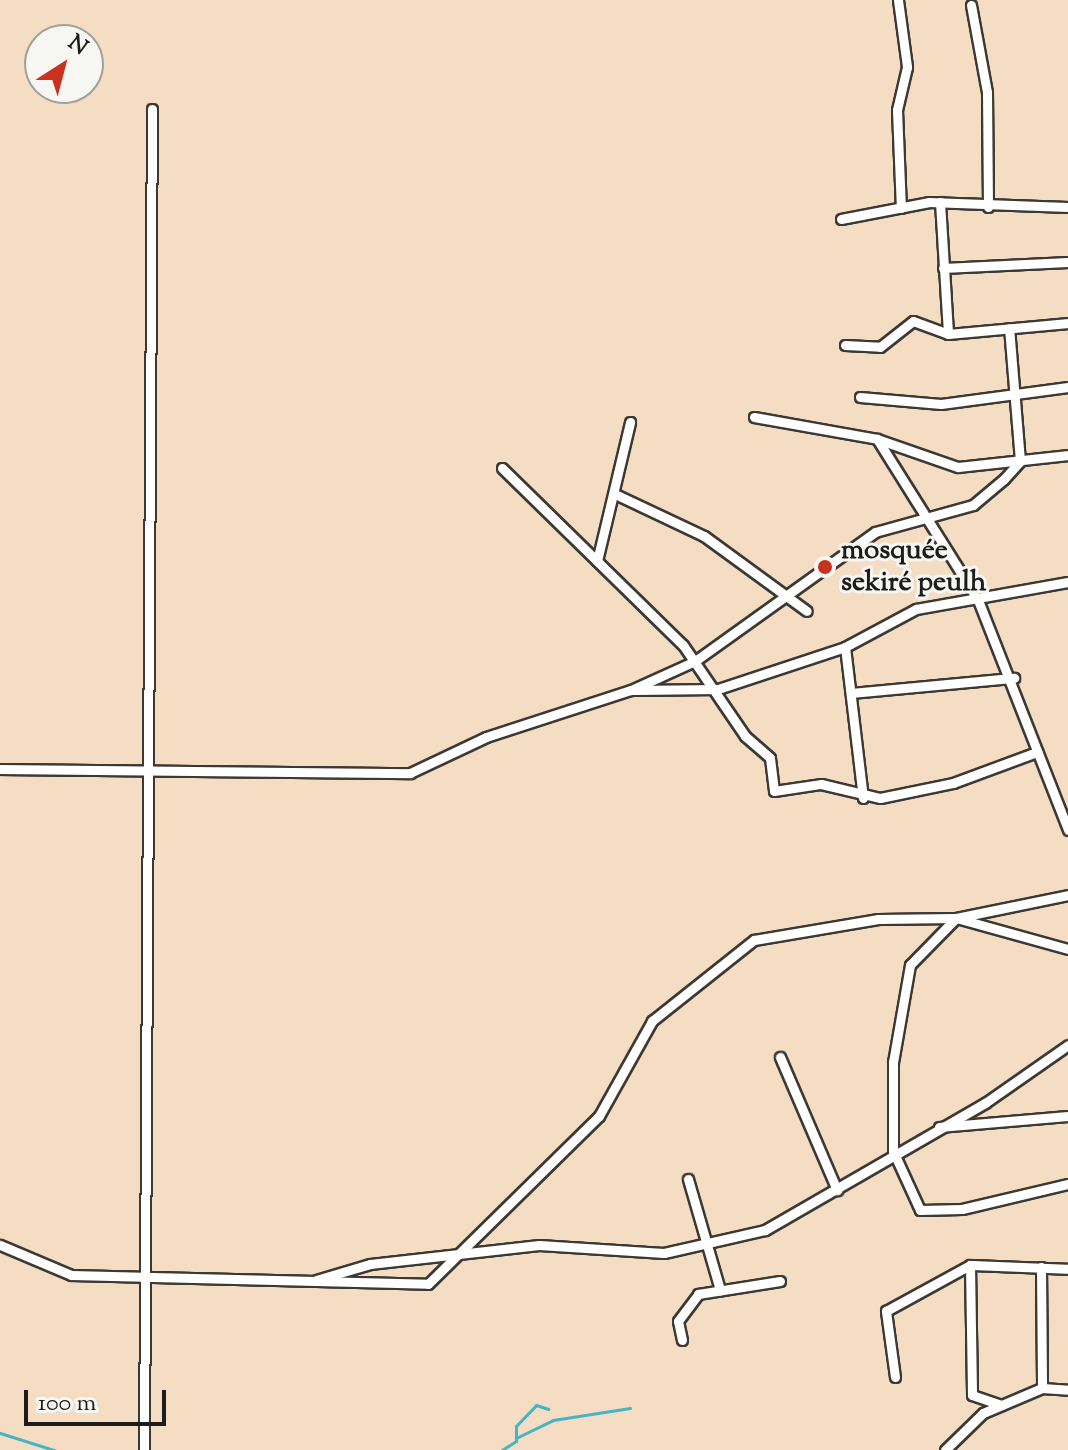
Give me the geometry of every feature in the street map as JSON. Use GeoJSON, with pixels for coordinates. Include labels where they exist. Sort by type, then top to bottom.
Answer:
{"type":"FeatureCollection","features":[{"type":"Feature","properties":{"kind":"street"},"geometry":{"type":"LineString","coordinates":[[898,0],[907,67],[897,110],[901,208]]}},
{"type":"Feature","properties":{"kind":"street"},"geometry":{"type":"LineString","coordinates":[[971,5],[987,92],[988,207]]}},
{"type":"Feature","properties":{"kind":"street"},"geometry":{"type":"LineString","coordinates":[[144,1450],[152,109]]}},
{"type":"Feature","properties":{"kind":"street"},"geometry":{"type":"LineString","coordinates":[[940,202],[948,334]]}},
{"type":"Feature","properties":{"kind":"street"},"geometry":{"type":"LineString","coordinates":[[841,219],[940,202],[988,207],[1068,207]]}},
{"type":"Feature","properties":{"kind":"street"},"geometry":{"type":"LineString","coordinates":[[943,268],[1068,262]]}},
{"type":"Feature","properties":{"kind":"street"},"geometry":{"type":"LineString","coordinates":[[845,345],[880,347],[913,321],[948,334],[1068,323]]}},
{"type":"Feature","properties":{"kind":"street"},"geometry":{"type":"LineString","coordinates":[[1009,328],[1020,461]]}},
{"type":"Feature","properties":{"kind":"street"},"geometry":{"type":"LineString","coordinates":[[860,397],[941,404],[1068,387]]}},
{"type":"Feature","properties":{"kind":"street"},"geometry":{"type":"LineString","coordinates":[[754,417],[877,439],[958,467],[1068,455]]}},
{"type":"Feature","properties":{"kind":"street"},"geometry":{"type":"LineString","coordinates":[[597,561],[630,422]]}},
{"type":"Feature","properties":{"kind":"street"},"geometry":{"type":"LineString","coordinates":[[877,439],[978,600],[1014,678],[1037,752],[1068,830]]}},
{"type":"Feature","properties":{"kind":"street"},"geometry":{"type":"LineString","coordinates":[[0,769],[410,773],[486,737],[631,690],[695,661],[782,594],[875,532],[973,505],[1020,461]]}},
{"type":"Feature","properties":{"kind":"street"},"geometry":{"type":"LineString","coordinates":[[502,468],[695,661],[718,689],[745,736],[770,758],[774,791],[821,784],[863,798],[924,791],[1037,752]]}},
{"type":"Feature","properties":{"kind":"street"},"geometry":{"type":"LineString","coordinates":[[615,494],[704,536],[807,611]]}},
{"type":"Feature","properties":{"kind":"street"},"geometry":{"type":"LineString","coordinates":[[631,690],[718,689],[845,647],[916,609],[1068,582]]}},
{"type":"Feature","properties":{"kind":"street"},"geometry":{"type":"LineString","coordinates":[[845,647],[863,798]]}},
{"type":"Feature","properties":{"kind":"street"},"geometry":{"type":"LineString","coordinates":[[851,693],[1014,678]]}},
{"type":"Feature","properties":{"kind":"street"},"geometry":{"type":"LineString","coordinates":[[0,1245],[71,1275],[428,1284],[599,1116],[652,1021],[739,950],[764,937],[849,922],[956,918],[1068,895]]}},
{"type":"Feature","properties":{"kind":"street"},"geometry":{"type":"LineString","coordinates":[[956,918],[1068,949]]}},
{"type":"Feature","properties":{"kind":"street"},"geometry":{"type":"LineString","coordinates":[[956,918],[926,943],[904,978],[893,1062],[893,1151],[920,1210],[962,1209],[1068,1184]]}},
{"type":"Feature","properties":{"kind":"street"},"geometry":{"type":"LineString","coordinates":[[314,1281],[370,1264],[567,1243],[664,1253],[765,1230],[837,1190],[932,1128],[1010,1088],[1068,1045]]}},
{"type":"Feature","properties":{"kind":"street"},"geometry":{"type":"LineString","coordinates":[[780,1057],[837,1190]]}},
{"type":"Feature","properties":{"kind":"street"},"geometry":{"type":"LineString","coordinates":[[932,1128],[1068,1116]]}},
{"type":"Feature","properties":{"kind":"street"},"geometry":{"type":"LineString","coordinates":[[688,1179],[720,1290]]}},
{"type":"Feature","properties":{"kind":"street"},"geometry":{"type":"LineString","coordinates":[[970,1265],[972,1395],[1001,1405]]}},
{"type":"Feature","properties":{"kind":"street"},"geometry":{"type":"LineString","coordinates":[[895,1377],[886,1311],[970,1265],[1068,1269]]}},
{"type":"Feature","properties":{"kind":"street"},"geometry":{"type":"LineString","coordinates":[[1041,1267],[1042,1388]]}},
{"type":"Feature","properties":{"kind":"street"},"geometry":{"type":"LineString","coordinates":[[682,1340],[678,1321],[698,1294],[780,1281]]}},
{"type":"Feature","properties":{"kind":"street"},"geometry":{"type":"LineString","coordinates":[[945,1450],[1001,1405],[1042,1388],[1068,1390]]}},
{"type":"Feature","properties":{"kind":"waterway"},"geometry":{"type":"LineString","coordinates":[[502,1450],[516,1441],[516,1426],[536,1405],[548,1409]]}},
{"type":"Feature","properties":{"kind":"waterway"},"geometry":{"type":"LineString","coordinates":[[516,1438],[553,1420],[630,1408]]}},
{"type":"Feature","properties":{"kind":"waterway"},"geometry":{"type":"LineString","coordinates":[[0,1433],[54,1450]]}},
{"type":"Feature","properties":{"kind":"place","name":"mosquée sekiré peulh"},"geometry":{"type":"Point","coordinates":[825,567]}}]}
